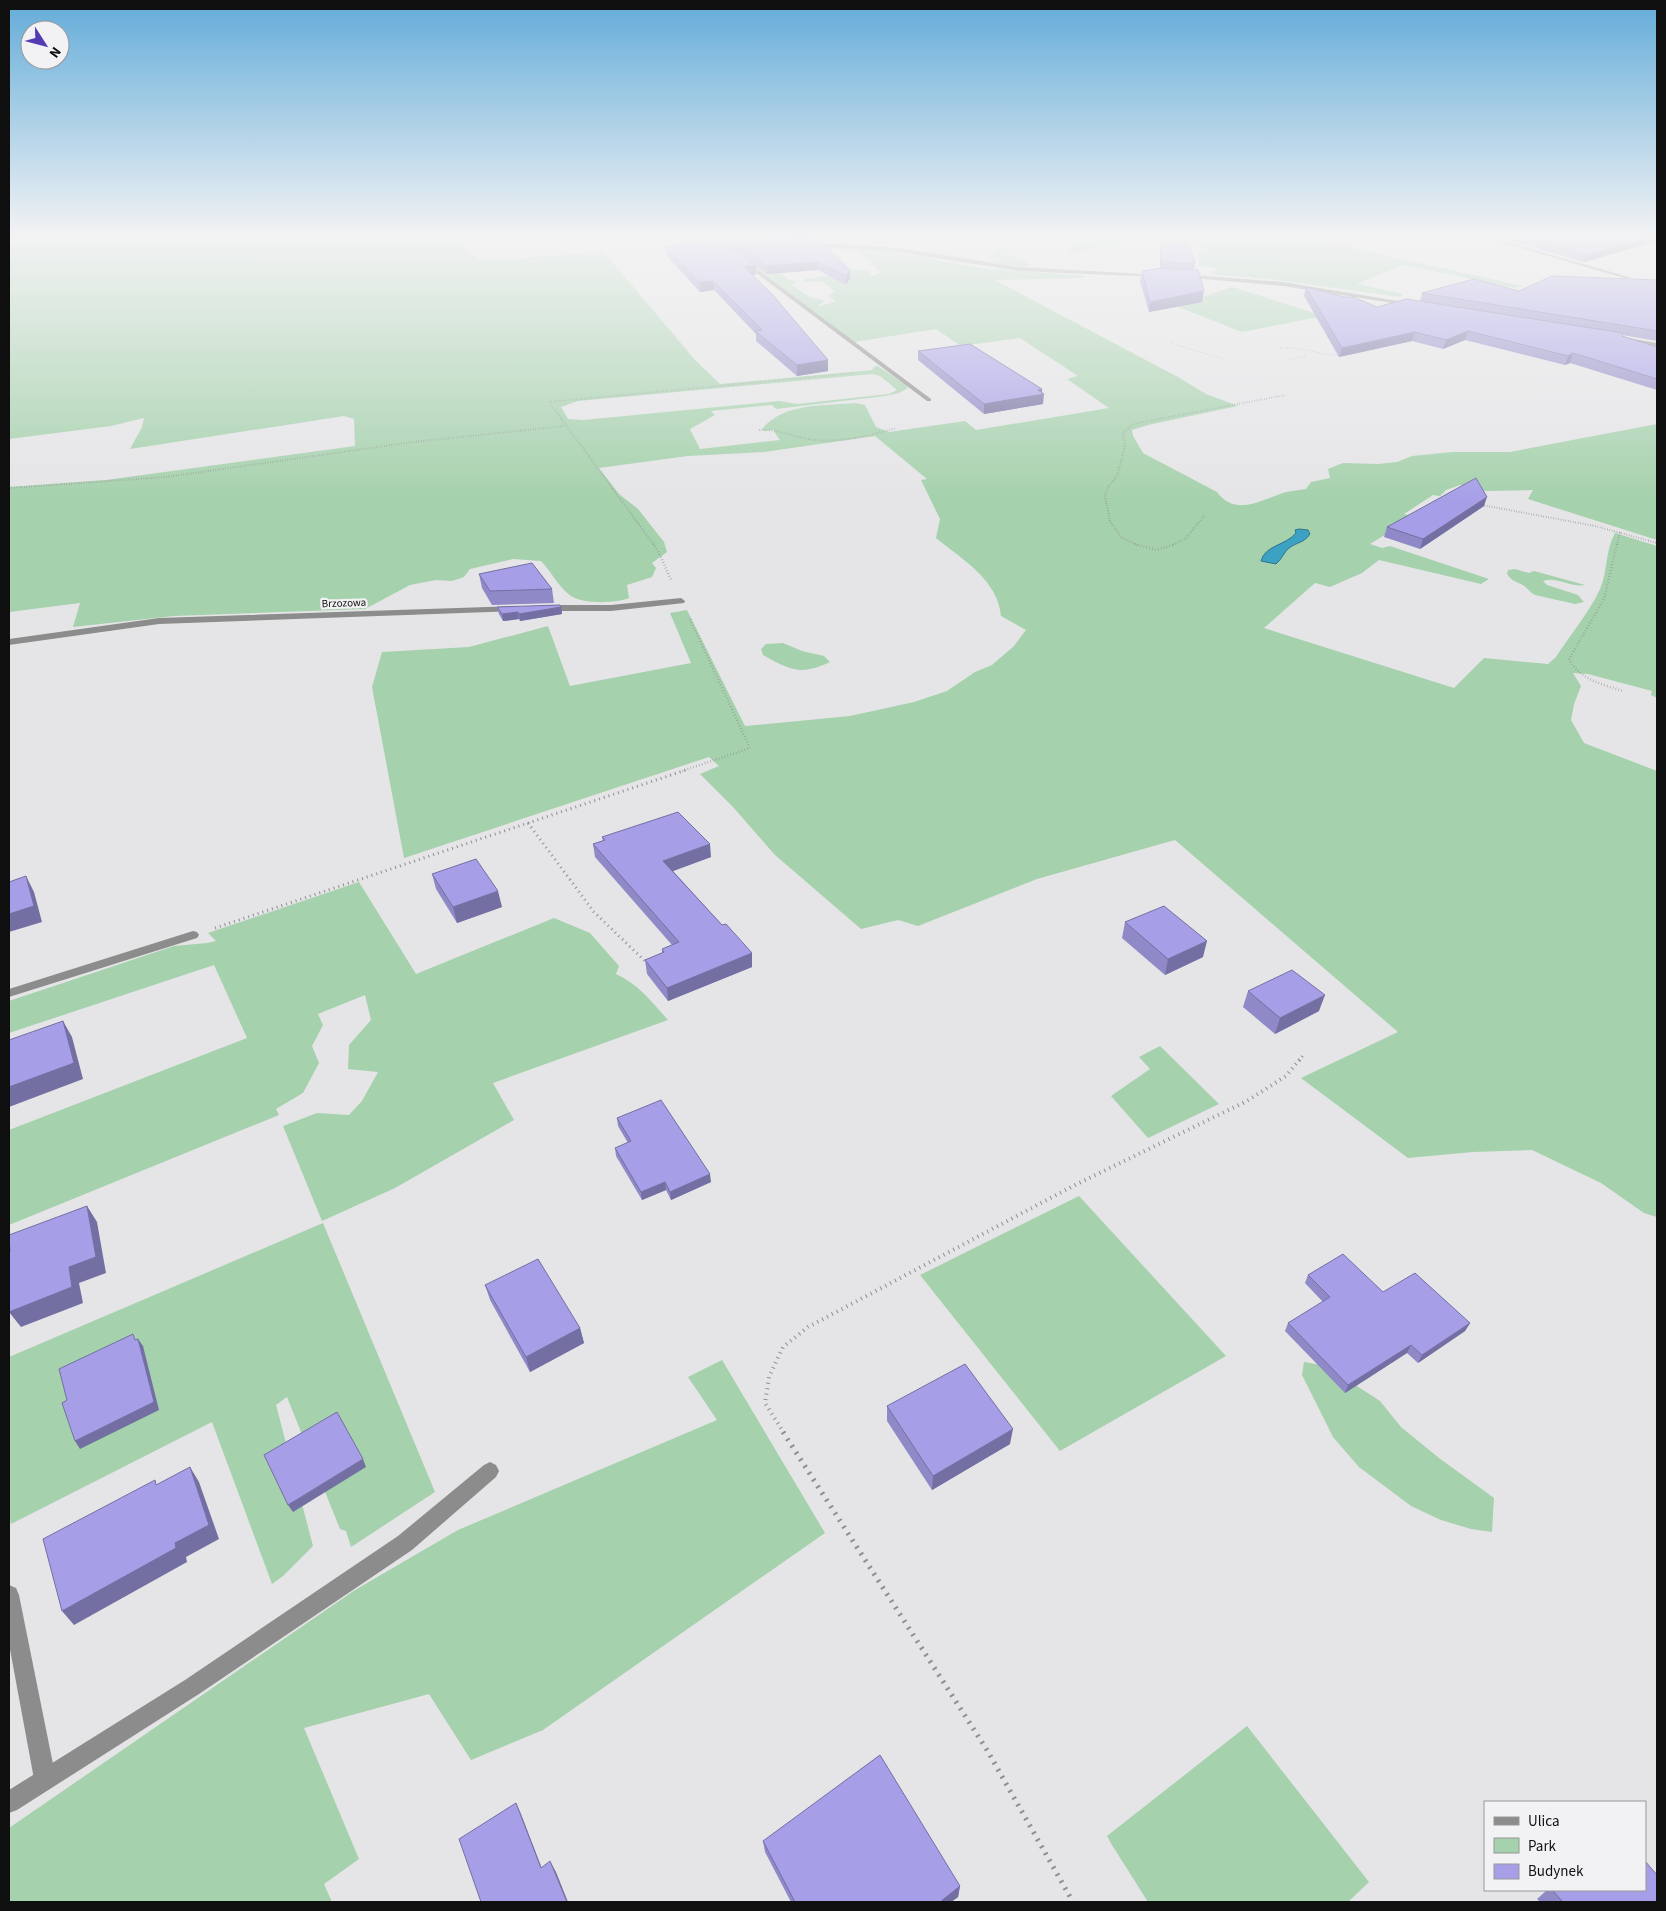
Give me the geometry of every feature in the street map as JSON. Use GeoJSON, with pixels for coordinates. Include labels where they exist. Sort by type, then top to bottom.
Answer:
{"type":"FeatureCollection","features":[{"type":"Feature","properties":{"kind":"street"},"geometry":{"type":"LineString","coordinates":[[825,322],[929,400]]}},
{"type":"Feature","properties":{"kind":"street"},"geometry":{"type":"LineString","coordinates":[[1620,339],[1638,339],[1657,345]]}},
{"type":"Feature","properties":{"kind":"street","name":"Brzozowa"},"geometry":{"type":"LineString","coordinates":[[9,642],[159,621],[533,608],[611,608],[681,601]]}},
{"type":"Feature","properties":{"kind":"street"},"geometry":{"type":"LineString","coordinates":[[9,993],[193,935]]}},
{"type":"Feature","properties":{"kind":"street"},"geometry":{"type":"LineString","coordinates":[[9,1802],[192,1686],[405,1543],[490,1471]]}},
{"type":"Feature","properties":{"kind":"street"},"geometry":{"type":"LineString","coordinates":[[9,1595],[45,1778]]}},
{"type":"Feature","properties":{"kind":"path"},"geometry":{"type":"LineString","coordinates":[[1174,340],[1171,342],[1173,344],[1224,359]]}},
{"type":"Feature","properties":{"kind":"path"},"geometry":{"type":"LineString","coordinates":[[1280,348],[1298,347],[1331,355],[1347,353]]}},
{"type":"Feature","properties":{"kind":"path"},"geometry":{"type":"LineString","coordinates":[[1290,360],[1305,356]]}},
{"type":"Feature","properties":{"kind":"path"},"geometry":{"type":"LineString","coordinates":[[193,935],[750,748],[659,553],[549,402],[888,370]]}},
{"type":"Feature","properties":{"kind":"path"},"geometry":{"type":"LineString","coordinates":[[1204,516],[1186,538],[1170,547],[1157,550],[1138,546],[1121,536],[1110,521],[1105,496],[1108,487],[1117,476],[1125,446],[1123,433],[1133,424],[1285,395]]}},
{"type":"Feature","properties":{"kind":"path"},"geometry":{"type":"LineString","coordinates":[[9,488],[166,477],[413,442],[566,426]]}},
{"type":"Feature","properties":{"kind":"path"},"geometry":{"type":"LineString","coordinates":[[759,430],[778,430],[807,438],[826,440],[865,436],[896,428]]}},
{"type":"Feature","properties":{"kind":"path"},"geometry":{"type":"LineString","coordinates":[[1475,508],[1484,504],[1620,532],[1657,543]]}},
{"type":"Feature","properties":{"kind":"path"},"geometry":{"type":"LineString","coordinates":[[1620,532],[1604,599],[1569,658],[1572,669],[1590,680],[1623,691]]}},
{"type":"Feature","properties":{"kind":"path"},"geometry":{"type":"LineString","coordinates":[[528,822],[594,912],[648,964]]}},
{"type":"Feature","properties":{"kind":"path"},"geometry":{"type":"LineString","coordinates":[[1073,1902],[987,1750],[765,1403],[769,1377],[783,1347],[808,1327],[1073,1186],[1246,1101],[1286,1076],[1303,1055]]}},
{"type":"Feature","properties":{"kind":"green space"},"geometry":{"type":"Polygon","coordinates":[[[9,322],[663,322],[695,360],[720,384],[872,370],[878,366],[908,388],[899,393],[885,396],[776,409],[772,405],[711,411],[715,415],[690,429],[700,449],[780,440],[773,430],[764,431],[762,429],[771,420],[782,414],[818,405],[856,403],[865,405],[876,427],[889,432],[965,421],[976,430],[1109,408],[1067,379],[1078,376],[1020,338],[961,346],[936,329],[854,342],[828,322],[1075,322],[1206,394],[1238,406],[1132,430],[1133,436],[1143,453],[1217,492],[1224,500],[1241,505],[1259,502],[1286,492],[1306,489],[1311,482],[1330,478],[1328,469],[1343,463],[1378,464],[1397,462],[1412,456],[1452,452],[1510,452],[1657,424],[1657,540],[1528,499],[1533,490],[1486,491],[1460,485],[1446,490],[1440,496],[1433,495],[1404,514],[1414,517],[1370,544],[1382,548],[1390,546],[1489,579],[1481,584],[1379,560],[1362,573],[1330,587],[1315,583],[1264,628],[1454,688],[1484,658],[1548,664],[1556,657],[1596,598],[1615,533],[1657,546],[1657,698],[1651,695],[1652,691],[1588,674],[1573,673],[1581,686],[1574,704],[1571,720],[1584,743],[1657,771],[1657,1217],[1644,1213],[1601,1183],[1532,1150],[1473,1152],[1408,1158],[1301,1078],[1398,1032],[1175,840],[1037,879],[918,926],[898,920],[861,929],[775,855],[733,807],[700,774],[719,766],[709,757],[404,858],[372,687],[382,652],[469,647],[548,626],[570,686],[691,663],[670,613],[687,610],[745,726],[850,716],[914,702],[947,691],[975,672],[992,665],[1014,646],[1026,630],[1001,616],[998,603],[986,581],[967,562],[936,538],[940,519],[921,480],[927,479],[875,436],[764,452],[688,456],[599,468],[619,494],[638,509],[664,542],[667,552],[652,563],[656,568],[652,577],[627,585],[629,598],[624,600],[595,602],[575,598],[561,587],[541,561],[513,559],[470,569],[464,577],[452,581],[436,580],[410,585],[365,609],[174,616],[73,627],[80,603],[9,612],[9,487],[106,480],[355,446],[354,419],[344,416],[130,449],[142,427],[144,418],[111,426],[9,439],[9,322]],[[873,374],[578,401],[561,407],[568,419],[583,420],[779,401],[797,404],[889,394],[897,390],[880,376],[873,374]]]}},
{"type":"Feature","properties":{"kind":"green space"},"geometry":{"type":"Polygon","coordinates":[[[1217,322],[1292,322],[1242,332],[1217,322]]]}},
{"type":"Feature","properties":{"kind":"green space"},"geometry":{"type":"Polygon","coordinates":[[[1515,569],[1529,573],[1534,571],[1585,585],[1574,585],[1553,580],[1543,581],[1547,585],[1578,595],[1584,602],[1575,604],[1535,595],[1508,576],[1508,570],[1515,569]]]}},
{"type":"Feature","properties":{"kind":"green space"},"geometry":{"type":"Polygon","coordinates":[[[783,643],[802,651],[824,656],[830,662],[803,670],[788,667],[763,655],[761,649],[766,644],[783,643]]]}},
{"type":"Feature","properties":{"kind":"green space"},"geometry":{"type":"Polygon","coordinates":[[[359,882],[416,974],[554,918],[590,933],[619,966],[616,974],[638,988],[668,1020],[493,1083],[514,1120],[395,1188],[322,1221],[283,1126],[317,1113],[349,1115],[362,1101],[378,1072],[348,1069],[349,1045],[371,1020],[365,995],[318,1014],[323,1025],[312,1046],[319,1063],[303,1093],[276,1109],[279,1115],[9,1225],[9,1130],[247,1038],[214,965],[9,1033],[9,1001],[174,946],[216,941],[208,933],[359,882]]]}},
{"type":"Feature","properties":{"kind":"green space"},"geometry":{"type":"Polygon","coordinates":[[[1160,1046],[1219,1104],[1148,1138],[1111,1096],[1150,1069],[1139,1057],[1160,1046]]]}},
{"type":"Feature","properties":{"kind":"green space"},"geometry":{"type":"Polygon","coordinates":[[[1079,1196],[1226,1356],[1060,1451],[920,1275],[1079,1196]]]}},
{"type":"Feature","properties":{"kind":"green space"},"geometry":{"type":"Polygon","coordinates":[[[323,1223],[435,1492],[351,1547],[346,1531],[340,1529],[287,1397],[276,1405],[313,1546],[283,1576],[272,1584],[212,1422],[11,1524],[9,1514],[9,1357],[323,1223]]]}},
{"type":"Feature","properties":{"kind":"green space"},"geometry":{"type":"Polygon","coordinates":[[[722,1360],[825,1533],[543,1730],[471,1760],[429,1694],[304,1728],[359,1859],[324,1884],[332,1902],[9,1902],[9,1828],[355,1590],[458,1530],[717,1420],[688,1377],[722,1360]]]}},
{"type":"Feature","properties":{"kind":"green space"},"geometry":{"type":"Polygon","coordinates":[[[1304,1362],[1326,1366],[1380,1401],[1401,1427],[1439,1458],[1494,1498],[1492,1532],[1471,1529],[1441,1520],[1411,1506],[1359,1467],[1333,1437],[1302,1375],[1304,1362]]]}},
{"type":"Feature","properties":{"kind":"green space"},"geometry":{"type":"Polygon","coordinates":[[[1247,1726],[1369,1882],[1348,1902],[1148,1902],[1112,1845],[1107,1836],[1247,1726]]]}},
{"type":"Feature","properties":{"kind":"water"},"geometry":{"type":"Polygon","coordinates":[[[1295,530],[1308,530],[1310,534],[1303,541],[1289,548],[1276,564],[1261,561],[1267,552],[1292,537],[1296,533],[1295,530]]]}},
{"type":"Feature","properties":{"kind":"building"},"geometry":{"type":"Polygon","coordinates":[[[754,322],[796,322],[828,360],[797,365],[755,331],[762,330],[754,322]]]}},
{"type":"Feature","properties":{"kind":"building"},"geometry":{"type":"Polygon","coordinates":[[[1327,322],[1554,322],[1623,333],[1622,336],[1657,347],[1657,379],[1573,353],[1568,356],[1468,331],[1446,340],[1415,332],[1342,348],[1327,322]]]}},
{"type":"Feature","properties":{"kind":"building"},"geometry":{"type":"Polygon","coordinates":[[[1602,322],[1657,322],[1657,331],[1602,322]]]}},
{"type":"Feature","properties":{"kind":"building"},"geometry":{"type":"Polygon","coordinates":[[[970,344],[1042,389],[1038,390],[1044,394],[984,404],[918,351],[970,344]]]}},
{"type":"Feature","properties":{"kind":"building"},"geometry":{"type":"Polygon","coordinates":[[[1476,478],[1487,497],[1423,539],[1387,527],[1476,478]]]}},
{"type":"Feature","properties":{"kind":"building"},"geometry":{"type":"Polygon","coordinates":[[[532,563],[552,589],[490,591],[479,574],[532,563]]]}},
{"type":"Feature","properties":{"kind":"building"},"geometry":{"type":"Polygon","coordinates":[[[560,605],[561,607],[519,614],[518,612],[502,614],[497,607],[560,605]]]}},
{"type":"Feature","properties":{"kind":"building"},"geometry":{"type":"Polygon","coordinates":[[[678,812],[710,844],[663,861],[722,925],[726,924],[752,953],[667,988],[645,960],[664,952],[662,949],[679,942],[593,844],[605,840],[602,837],[678,812]]]}},
{"type":"Feature","properties":{"kind":"building"},"geometry":{"type":"Polygon","coordinates":[[[476,859],[498,891],[453,907],[432,874],[476,859]]]}},
{"type":"Feature","properties":{"kind":"building"},"geometry":{"type":"Polygon","coordinates":[[[26,876],[34,906],[9,914],[9,882],[26,876]]]}},
{"type":"Feature","properties":{"kind":"building"},"geometry":{"type":"Polygon","coordinates":[[[1164,906],[1207,941],[1168,959],[1125,922],[1164,906]]]}},
{"type":"Feature","properties":{"kind":"building"},"geometry":{"type":"Polygon","coordinates":[[[1292,970],[1325,995],[1280,1018],[1248,991],[1292,970]]]}},
{"type":"Feature","properties":{"kind":"building"},"geometry":{"type":"Polygon","coordinates":[[[63,1021],[74,1063],[9,1087],[9,1040],[63,1021]]]}},
{"type":"Feature","properties":{"kind":"building"},"geometry":{"type":"Polygon","coordinates":[[[661,1100],[710,1174],[670,1192],[665,1182],[641,1192],[615,1148],[631,1141],[617,1118],[661,1100]]]}},
{"type":"Feature","properties":{"kind":"building"},"geometry":{"type":"Polygon","coordinates":[[[87,1206],[96,1257],[69,1267],[72,1287],[9,1312],[9,1235],[87,1206]]]}},
{"type":"Feature","properties":{"kind":"building"},"geometry":{"type":"Polygon","coordinates":[[[1343,1254],[1383,1292],[1415,1273],[1470,1323],[1422,1355],[1411,1345],[1348,1385],[1288,1323],[1330,1297],[1308,1275],[1343,1254]]]}},
{"type":"Feature","properties":{"kind":"building"},"geometry":{"type":"Polygon","coordinates":[[[538,1259],[580,1328],[526,1357],[485,1285],[538,1259]]]}},
{"type":"Feature","properties":{"kind":"building"},"geometry":{"type":"Polygon","coordinates":[[[133,1334],[135,1340],[138,1339],[154,1402],[75,1441],[62,1403],[67,1400],[59,1369],[133,1334]]]}},
{"type":"Feature","properties":{"kind":"building"},"geometry":{"type":"Polygon","coordinates":[[[965,1364],[1013,1429],[933,1476],[887,1406],[965,1364]]]}},
{"type":"Feature","properties":{"kind":"building"},"geometry":{"type":"Polygon","coordinates":[[[337,1412],[363,1459],[288,1505],[264,1455],[337,1412]]]}},
{"type":"Feature","properties":{"kind":"building"},"geometry":{"type":"Polygon","coordinates":[[[190,1467],[209,1525],[175,1543],[176,1548],[62,1611],[43,1539],[155,1480],[156,1485],[190,1467]]]}},
{"type":"Feature","properties":{"kind":"building"},"geometry":{"type":"Polygon","coordinates":[[[880,1755],[960,1886],[940,1902],[795,1902],[763,1841],[880,1755]]]}},
{"type":"Feature","properties":{"kind":"building"},"geometry":{"type":"Polygon","coordinates":[[[516,1803],[541,1868],[550,1861],[567,1902],[481,1902],[459,1839],[516,1803]]]}},
{"type":"Feature","properties":{"kind":"building"},"geometry":{"type":"Polygon","coordinates":[[[1646,1862],[1657,1875],[1657,1902],[1563,1902],[1553,1891],[1646,1891],[1646,1862]]]}}]}
